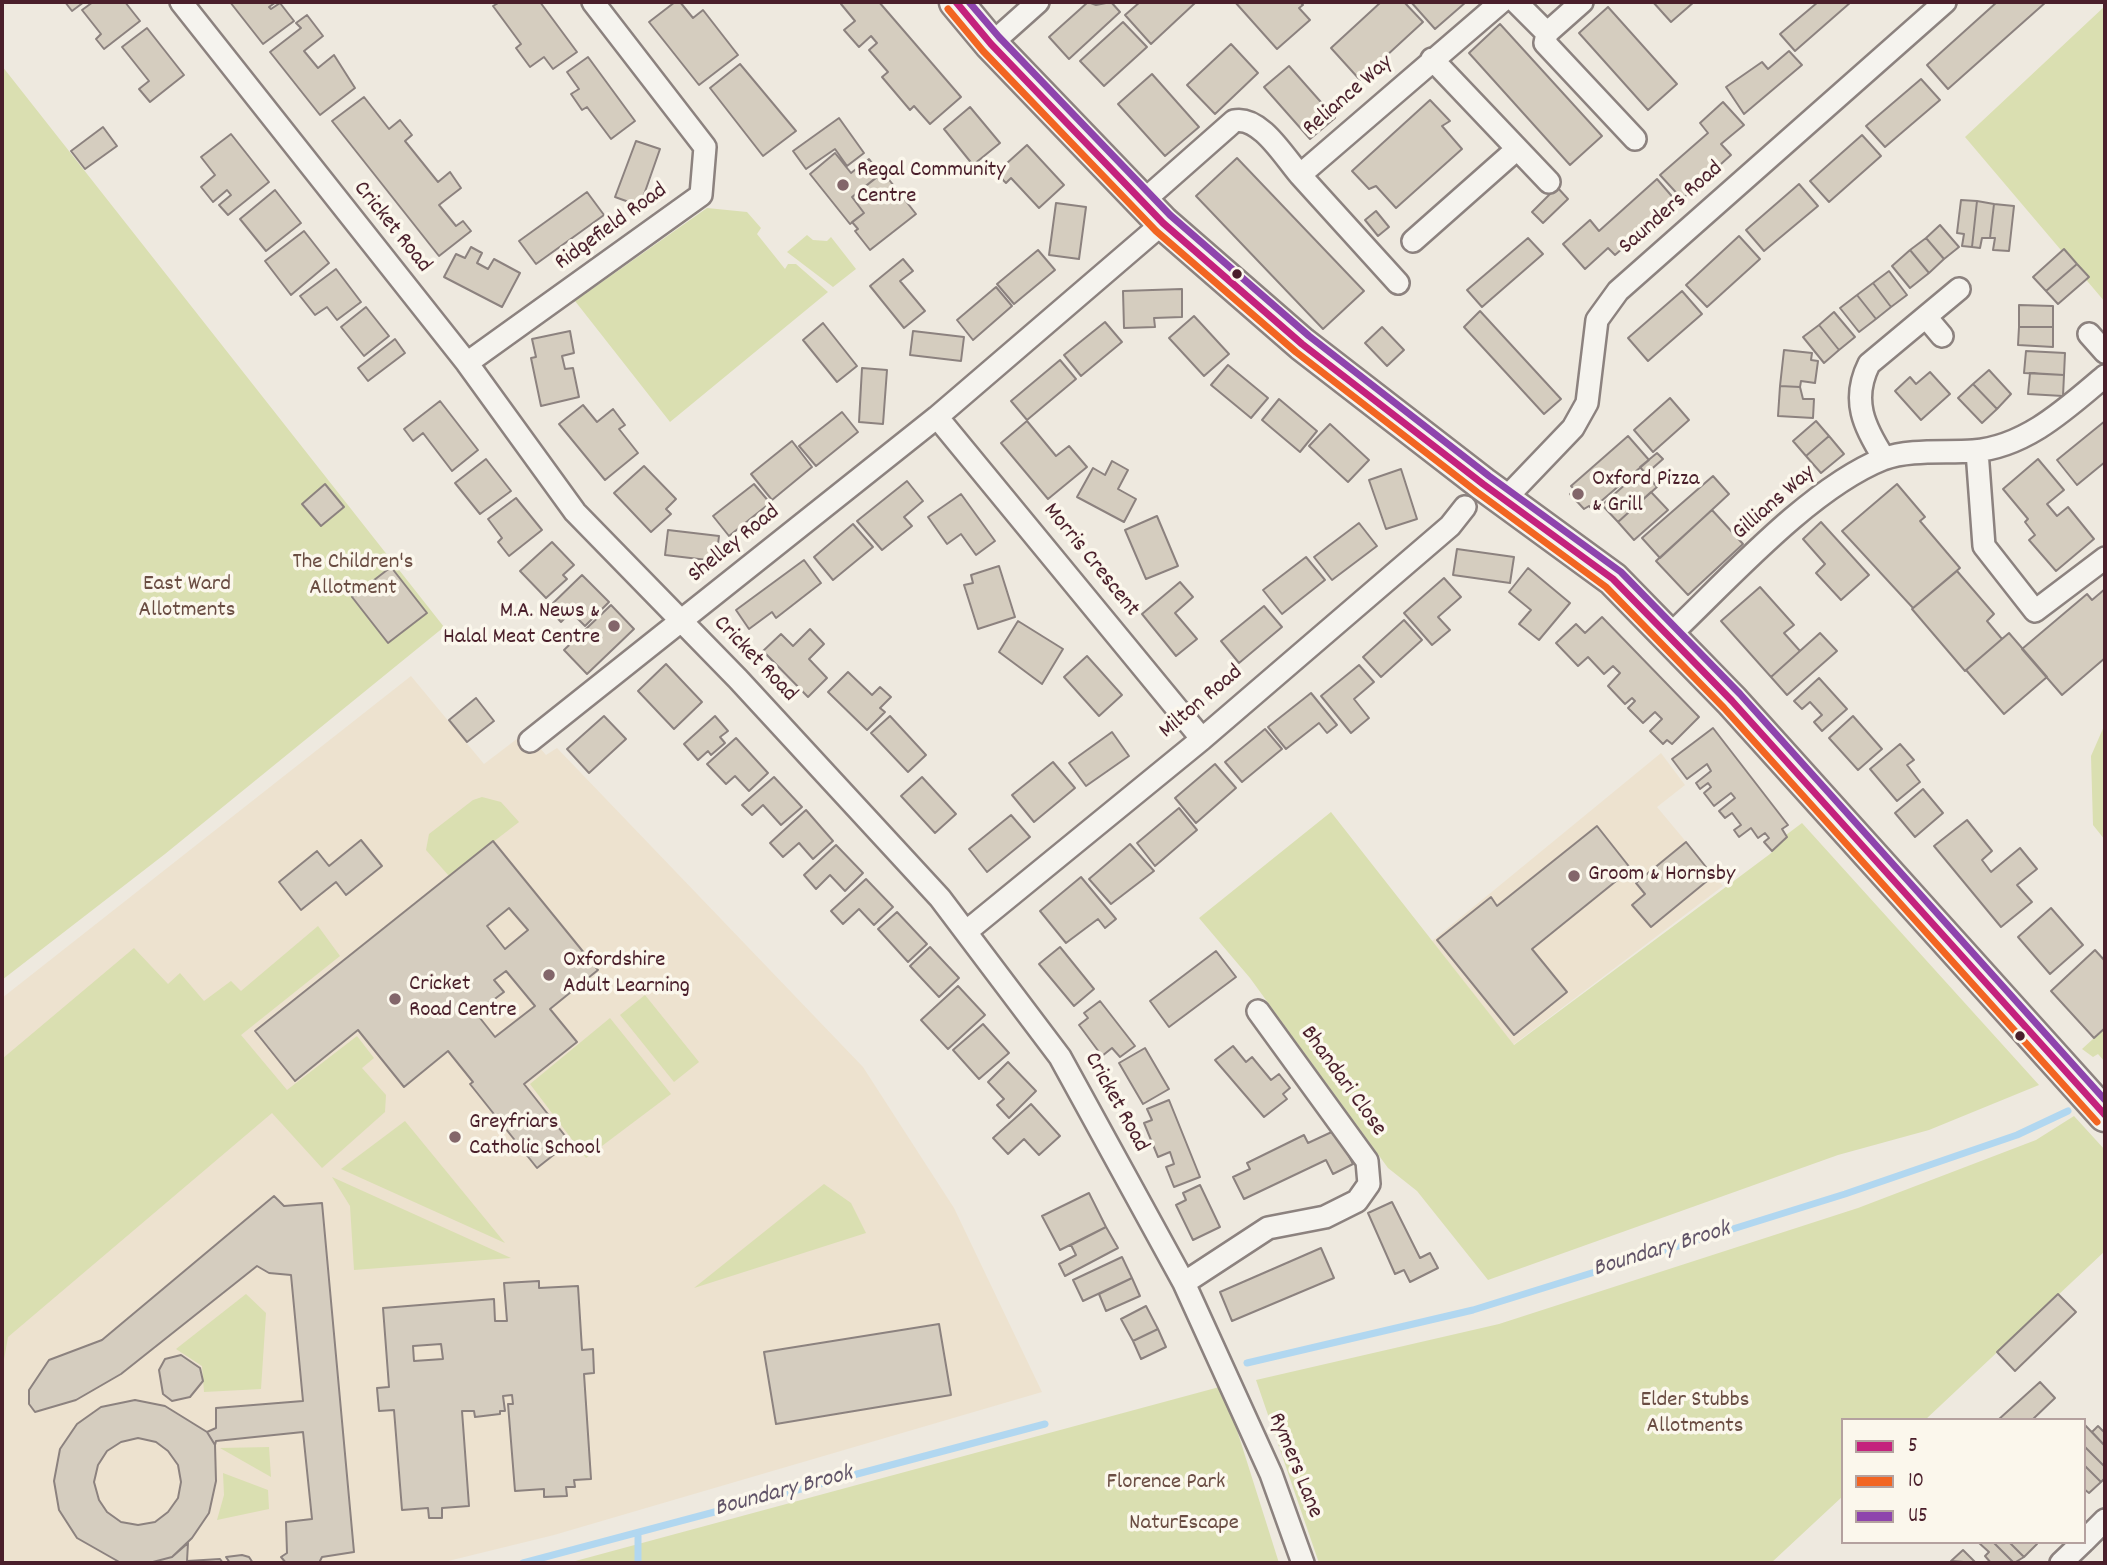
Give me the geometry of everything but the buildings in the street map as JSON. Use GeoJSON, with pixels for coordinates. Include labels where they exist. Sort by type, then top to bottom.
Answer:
{"type":"FeatureCollection","features":[{"type":"Feature","properties":{"kind":"main road"},"geometry":{"type":"LineString","coordinates":[[956,2],[991,44],[1152,213],[1302,344],[1613,579],[1670,635],[2105,1115]]}},
{"type":"Feature","properties":{"kind":"street","name":"Cricket Road"},"geometry":{"type":"LineString","coordinates":[[181,2],[467,363],[575,512],[682,622],[967,931],[1060,1057],[1184,1283],[1234,1390]]}},
{"type":"Feature","properties":{"kind":"street","name":"Ridgefield Road"},"geometry":{"type":"LineString","coordinates":[[467,363],[701,195],[705,147],[593,2]]}},
{"type":"Feature","properties":{"kind":"street"},"geometry":{"type":"LineString","coordinates":[[991,44],[1038,2]]}},
{"type":"Feature","properties":{"kind":"street","name":"Reliance Way"},"geometry":{"type":"LineString","coordinates":[[1300,175],[1501,2]]}},
{"type":"Feature","properties":{"kind":"street"},"geometry":{"type":"LineString","coordinates":[[1516,2],[1547,33]]}},
{"type":"Feature","properties":{"kind":"street"},"geometry":{"type":"LineString","coordinates":[[1582,2],[1547,33],[1545,43],[1634,139]]}},
{"type":"Feature","properties":{"kind":"street","name":"Saunders Road"},"geometry":{"type":"LineString","coordinates":[[1505,499],[1573,428],[1587,403],[1597,320],[1618,291],[1945,2]]}},
{"type":"Feature","properties":{"kind":"street"},"geometry":{"type":"LineString","coordinates":[[1432,59],[1549,182]]}},
{"type":"Feature","properties":{"kind":"street","name":"Reliance Way"},"geometry":{"type":"LineString","coordinates":[[1152,213],[1234,121],[1243,119],[1255,125],[1398,283]]}},
{"type":"Feature","properties":{"kind":"street"},"geometry":{"type":"LineString","coordinates":[[1413,242],[1517,149]]}},
{"type":"Feature","properties":{"kind":"street","name":"Shelley Road"},"geometry":{"type":"LineString","coordinates":[[530,741],[937,417],[1152,213]]}},
{"type":"Feature","properties":{"kind":"street"},"geometry":{"type":"LineString","coordinates":[[1884,458],[1867,431],[1859,406],[1861,380],[1869,364],[1959,289]]}},
{"type":"Feature","properties":{"kind":"street"},"geometry":{"type":"LineString","coordinates":[[1926,317],[1942,336]]}},
{"type":"Feature","properties":{"kind":"street"},"geometry":{"type":"LineString","coordinates":[[2089,334],[2105,352]]}},
{"type":"Feature","properties":{"kind":"street","name":"Gillians Way"},"geometry":{"type":"LineString","coordinates":[[1670,635],[1808,505],[1837,484],[1884,458],[1977,451],[2017,439],[2052,421],[2105,376]]}},
{"type":"Feature","properties":{"kind":"street","name":"Morris Crescent"},"geometry":{"type":"LineString","coordinates":[[937,417],[1202,739]]}},
{"type":"Feature","properties":{"kind":"street"},"geometry":{"type":"LineString","coordinates":[[1977,451],[1984,546],[2035,611],[2105,558]]}},
{"type":"Feature","properties":{"kind":"street","name":"Milton Road"},"geometry":{"type":"LineString","coordinates":[[967,931],[1202,739],[1450,526],[1465,508]]}},
{"type":"Feature","properties":{"kind":"street","name":"Bhandari Close"},"geometry":{"type":"LineString","coordinates":[[1184,1283],[1268,1228],[1325,1217],[1357,1201],[1369,1184],[1367,1161],[1258,1011]]}},
{"type":"Feature","properties":{"kind":"street","name":"Rymers Lane"},"geometry":{"type":"LineString","coordinates":[[1234,1390],[1271,1474],[1303,1563]]}},
{"type":"Feature","properties":{"kind":"street"},"geometry":{"type":"LineString","coordinates":[[2086,1538],[2105,1520]]}},
{"type":"Feature","properties":{"kind":"street"},"geometry":{"type":"LineString","coordinates":[[2061,1563],[2080,1544]]}},
{"type":"Feature","properties":{"kind":"shaded area","name":"Greyfriars Catholic School"},"geometry":{"type":"Polygon","coordinates":[[[411,676],[484,764],[526,732],[546,755],[557,748],[863,1067],[954,1208],[1042,1392],[554,1535],[440,1563],[2,1563],[2,998],[411,676]]]}},
{"type":"Feature","properties":{"kind":"shaded area"},"geometry":{"type":"Polygon","coordinates":[[[1661,753],[1685,785],[1657,807],[1723,886],[1513,1045],[1432,941],[1661,753]]]}},
{"type":"Feature","properties":{"kind":"green space"},"geometry":{"type":"Polygon","coordinates":[[[2105,6],[2105,302],[1965,137],[2105,6]]]}},
{"type":"Feature","properties":{"kind":"green space","name":"East Ward Allotments"},"geometry":{"type":"Polygon","coordinates":[[[2,66],[444,627],[165,854],[2,980],[2,66]]]}},
{"type":"Feature","properties":{"kind":"green space"},"geometry":{"type":"Polygon","coordinates":[[[707,208],[747,212],[761,228],[757,234],[785,269],[788,264],[796,264],[828,292],[670,422],[575,301],[707,208]]]}},
{"type":"Feature","properties":{"kind":"green space"},"geometry":{"type":"Polygon","coordinates":[[[807,235],[813,240],[827,241],[831,237],[856,269],[833,287],[787,252],[807,235]]]}},
{"type":"Feature","properties":{"kind":"green space"},"geometry":{"type":"Polygon","coordinates":[[[2105,724],[2105,840],[2093,825],[2091,756],[2105,724]]]}},
{"type":"Feature","properties":{"kind":"green space"},"geometry":{"type":"Polygon","coordinates":[[[482,797],[501,802],[519,822],[449,876],[426,850],[429,834],[473,800],[482,797]]]}},
{"type":"Feature","properties":{"kind":"green space"},"geometry":{"type":"Polygon","coordinates":[[[1331,812],[1514,1045],[1770,854],[1786,835],[1802,823],[2039,1085],[1929,1130],[1838,1155],[1488,1280],[1417,1191],[1388,1168],[1250,978],[1199,918],[1331,812]]]}},
{"type":"Feature","properties":{"kind":"green space"},"geometry":{"type":"Polygon","coordinates":[[[318,926],[340,956],[241,1035],[287,1090],[357,1036],[374,1058],[362,1068],[386,1095],[385,1112],[322,1168],[272,1113],[8,1337],[2,1371],[2,1059],[134,948],[168,984],[180,973],[204,1001],[231,981],[241,991],[318,926]]]}},
{"type":"Feature","properties":{"kind":"green space"},"geometry":{"type":"Polygon","coordinates":[[[645,995],[699,1062],[674,1082],[620,1015],[645,995]]]}},
{"type":"Feature","properties":{"kind":"green space"},"geometry":{"type":"Polygon","coordinates":[[[610,1018],[671,1094],[586,1158],[530,1084],[610,1018]]]}},
{"type":"Feature","properties":{"kind":"green space"},"geometry":{"type":"Polygon","coordinates":[[[2105,1028],[2105,1062],[2098,1054],[2093,1057],[2082,1049],[2105,1028]]]}},
{"type":"Feature","properties":{"kind":"green space","name":"Elder Stubbs Allotments"},"geometry":{"type":"Polygon","coordinates":[[[2074,1116],[2105,1150],[2105,1251],[1927,1418],[1841,1418],[1841,1498],[1771,1563],[1319,1563],[1256,1380],[1499,1324],[1858,1208],[2036,1140],[2074,1116]]]}},
{"type":"Feature","properties":{"kind":"green space"},"geometry":{"type":"Polygon","coordinates":[[[405,1121],[505,1243],[341,1169],[405,1121]]]}},
{"type":"Feature","properties":{"kind":"green space"},"geometry":{"type":"Polygon","coordinates":[[[332,1177],[511,1258],[354,1270],[350,1206],[332,1177]]]}},
{"type":"Feature","properties":{"kind":"green space"},"geometry":{"type":"Polygon","coordinates":[[[824,1184],[851,1203],[866,1233],[694,1288],[824,1184]]]}},
{"type":"Feature","properties":{"kind":"green space"},"geometry":{"type":"Polygon","coordinates":[[[246,1294],[266,1313],[261,1389],[204,1392],[202,1366],[176,1349],[246,1294]]]}},
{"type":"Feature","properties":{"kind":"green space","name":"Florence Park"},"geometry":{"type":"Polygon","coordinates":[[[1223,1386],[1279,1563],[568,1563],[1223,1386]]]}},
{"type":"Feature","properties":{"kind":"green space"},"geometry":{"type":"Polygon","coordinates":[[[269,1447],[271,1477],[220,1448],[269,1447]]]}},
{"type":"Feature","properties":{"kind":"green space"},"geometry":{"type":"Polygon","coordinates":[[[223,1473],[268,1490],[269,1509],[217,1520],[224,1495],[223,1473]]]}},
{"type":"Feature","properties":{"kind":"waterway","name":"Boundary Brook"},"geometry":{"type":"LineString","coordinates":[[1247,1363],[1473,1310],[1845,1194],[2017,1135],[2068,1111]]}},
{"type":"Feature","properties":{"kind":"waterway","name":"Boundary Brook"},"geometry":{"type":"LineString","coordinates":[[523,1563],[1045,1424]]}},
{"type":"Feature","properties":{"kind":"waterway"},"geometry":{"type":"LineString","coordinates":[[638,1533],[638,1563]]}},
{"type":"Feature","properties":{"kind":"transit line","name":"5"},"geometry":{"type":"LineString","coordinates":[[956,2],[991,44],[1163,223],[1302,344],[1483,484],[1613,579],[1732,701],[2105,1115]]}},
{"type":"Feature","properties":{"kind":"transit line","name":"U5"},"geometry":{"type":"LineString","coordinates":[[969,2],[999,37],[1170,215],[1309,336],[1489,476],[1621,572],[1740,694],[2105,1100]]}},
{"type":"Feature","properties":{"kind":"transit line","name":"10"},"geometry":{"type":"LineString","coordinates":[[948,9],[983,51],[1156,231],[1296,352],[1477,492],[1606,587],[1724,708],[2097,1122]]}},
{"type":"Feature","properties":{"kind":"place","name":"Regal Community Centre"},"geometry":{"type":"Point","coordinates":[843,185]}},
{"type":"Feature","properties":{"kind":"place","name":"Oxford Pizza & Grill"},"geometry":{"type":"Point","coordinates":[1578,494]}},
{"type":"Feature","properties":{"kind":"place","name":"M.A. News & Halal Meat Centre"},"geometry":{"type":"Point","coordinates":[614,626]}},
{"type":"Feature","properties":{"kind":"place","name":"Groom & Hornsby"},"geometry":{"type":"Point","coordinates":[1574,876]}},
{"type":"Feature","properties":{"kind":"place","name":"Oxfordshire Adult Learning"},"geometry":{"type":"Point","coordinates":[549,975]}},
{"type":"Feature","properties":{"kind":"place","name":"Cricket Road Centre"},"geometry":{"type":"Point","coordinates":[395,999]}},
{"type":"Feature","properties":{"kind":"place","name":"Greyfriars Catholic School"},"geometry":{"type":"Point","coordinates":[455,1137]}},
{"type":"Feature","properties":{"kind":"park label","name":"The Children's Allotment"},"geometry":{"type":"Point","coordinates":[353,577]}},
{"type":"Feature","properties":{"kind":"park label","name":"NaturEscape"},"geometry":{"type":"Point","coordinates":[1184,1525]}}]}
